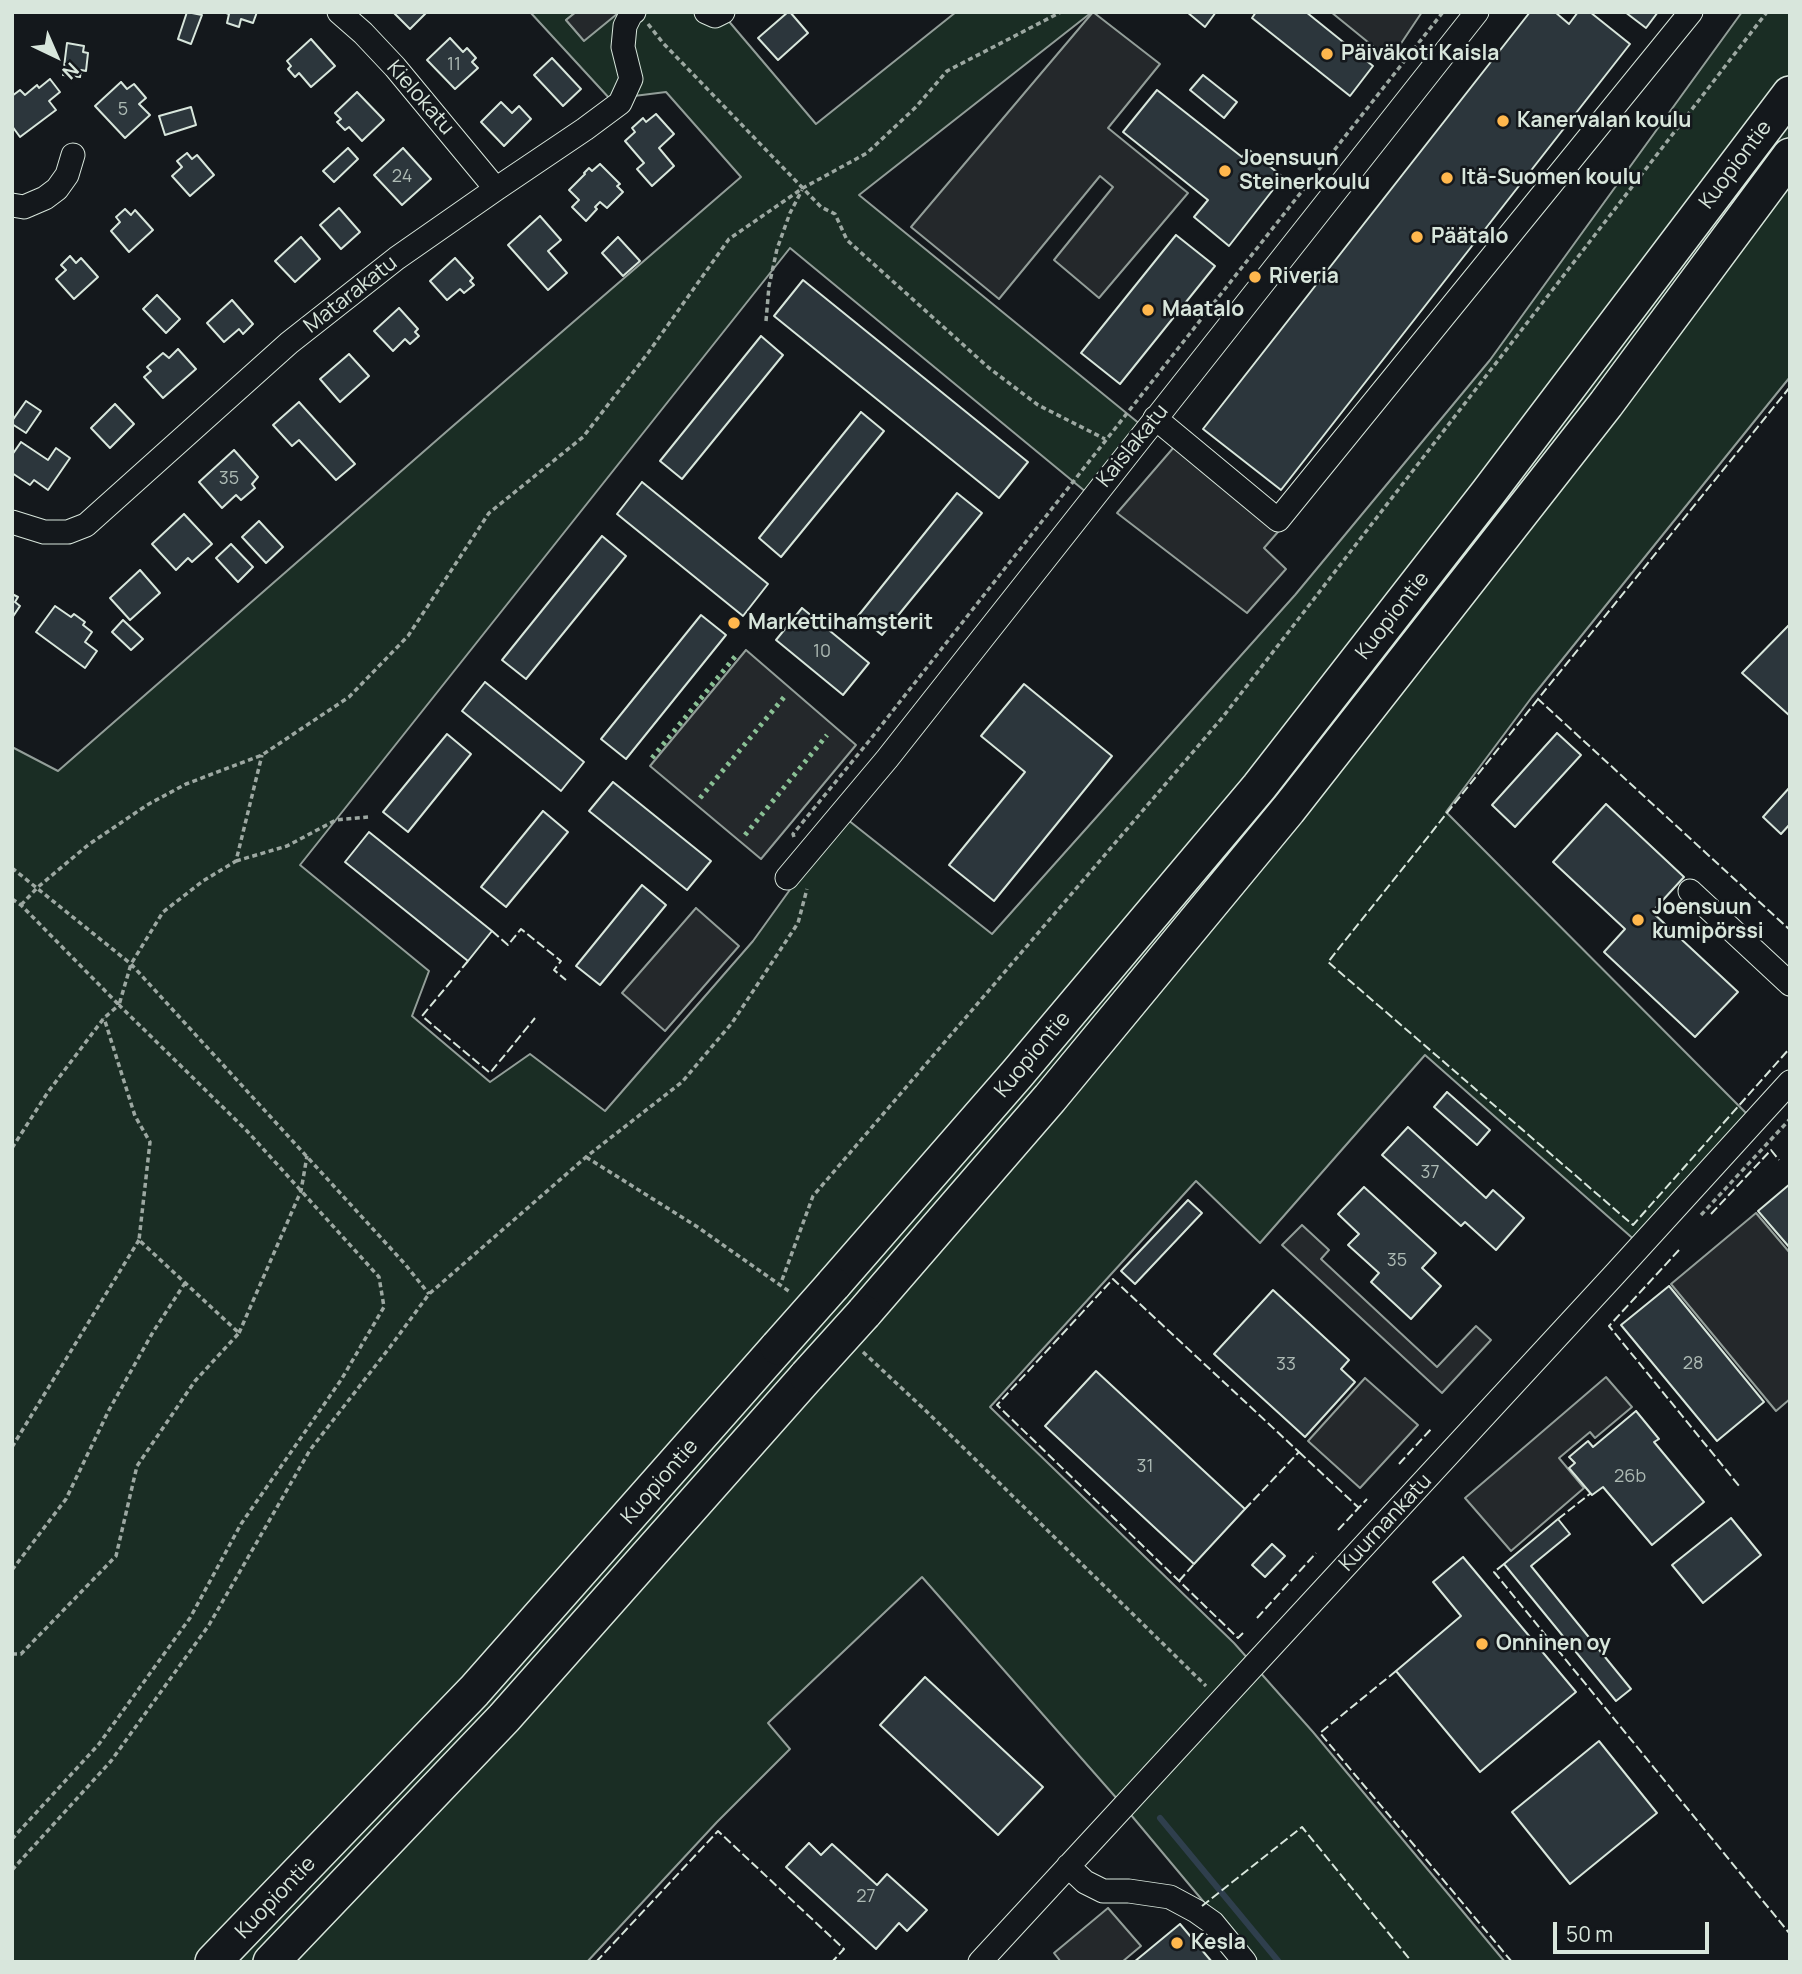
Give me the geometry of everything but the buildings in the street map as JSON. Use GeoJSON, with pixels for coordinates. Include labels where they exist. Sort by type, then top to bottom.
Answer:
{"type":"FeatureCollection","features":[{"type":"Feature","properties":{"kind":"highway","name":"Kuopiontie"},"geometry":{"type":"LineString","coordinates":[[214,1962],[474,1691],[1017,1074],[1267,776],[1479,504],[1790,94]]}},
{"type":"Feature","properties":{"kind":"highway","name":"Kuopiontie"},"geometry":{"type":"LineString","coordinates":[[271,1962],[504,1718],[864,1313],[1059,1087],[1297,800],[1606,404],[1790,156]]}},
{"type":"Feature","properties":{"kind":"street","name":"Kielokatu"},"geometry":{"type":"LineString","coordinates":[[340,12],[395,67],[496,188]]}},
{"type":"Feature","properties":{"kind":"street"},"geometry":{"type":"LineString","coordinates":[[706,12],[715,16],[723,12]]}},
{"type":"Feature","properties":{"kind":"street","name":"Kaislakatu"},"geometry":{"type":"LineString","coordinates":[[787,878],[887,758],[1477,12]]}},
{"type":"Feature","properties":{"kind":"street"},"geometry":{"type":"LineString","coordinates":[[1155,418],[1278,520],[1691,12]]}},
{"type":"Feature","properties":{"kind":"street","name":"Matarakatu"},"geometry":{"type":"LineString","coordinates":[[12,522],[44,531],[68,533],[86,525],[289,343],[397,258],[620,103],[631,79],[623,47],[625,26],[631,14],[640,17]]}},
{"type":"Feature","properties":{"kind":"street"},"geometry":{"type":"LineString","coordinates":[[12,205],[24,207],[45,198],[57,189],[67,175],[73,155]]}},
{"type":"Feature","properties":{"kind":"street"},"geometry":{"type":"LineString","coordinates":[[1690,891],[1790,984]]}},
{"type":"Feature","properties":{"kind":"street","name":"Kuurnankatu"},"geometry":{"type":"LineString","coordinates":[[980,1962],[1789,1085]]}},
{"type":"Feature","properties":{"kind":"street"},"geometry":{"type":"LineString","coordinates":[[1068,1866],[1085,1882],[1103,1891],[1170,1897],[1213,1923],[1245,1962]]}},
{"type":"Feature","properties":{"kind":"path"},"geometry":{"type":"LineString","coordinates":[[21,905],[88,845],[147,805],[186,784],[262,755],[349,697],[408,636],[489,513],[583,437],[648,353],[729,239],[803,188],[867,153],[916,107],[947,71],[1061,12]]}},
{"type":"Feature","properties":{"kind":"path"},"geometry":{"type":"LineString","coordinates":[[12,1870],[111,1761],[144,1716],[209,1625],[310,1450],[429,1294],[586,1157],[682,1082],[732,1023],[798,923],[814,862],[793,834],[1443,12]]}},
{"type":"Feature","properties":{"kind":"path"},"geometry":{"type":"LineString","coordinates":[[782,1280],[813,1196],[1222,718],[1767,12]]}},
{"type":"Feature","properties":{"kind":"path"},"geometry":{"type":"LineString","coordinates":[[640,17],[821,207],[835,214],[847,240],[989,368],[1038,405],[1105,439]]}},
{"type":"Feature","properties":{"kind":"path"},"geometry":{"type":"LineString","coordinates":[[766,321],[769,286],[777,248],[803,188]]}},
{"type":"Feature","properties":{"kind":"path"},"geometry":{"type":"LineString","coordinates":[[236,861],[262,755]]}},
{"type":"Feature","properties":{"kind":"path"},"geometry":{"type":"LineString","coordinates":[[12,1148],[48,1092],[104,1018],[119,1005],[131,964],[163,912],[202,881],[236,861],[287,846],[336,820],[368,817]]}},
{"type":"Feature","properties":{"kind":"path"},"geometry":{"type":"LineString","coordinates":[[12,868],[131,964],[404,1263],[429,1294]]}},
{"type":"Feature","properties":{"kind":"path"},"geometry":{"type":"LineString","coordinates":[[12,899],[247,1131],[379,1277],[384,1307],[341,1380],[241,1524],[190,1618],[99,1744],[12,1839]]}},
{"type":"Feature","properties":{"kind":"path"},"geometry":{"type":"LineString","coordinates":[[12,1447],[139,1240],[150,1142],[135,1116],[104,1018]]}},
{"type":"Feature","properties":{"kind":"path"},"geometry":{"type":"LineString","coordinates":[[12,1654],[21,1654],[116,1556],[137,1466],[195,1381],[239,1333],[301,1191],[307,1156]]}},
{"type":"Feature","properties":{"kind":"path"},"geometry":{"type":"LineString","coordinates":[[586,1157],[696,1226],[791,1293]]}},
{"type":"Feature","properties":{"kind":"path"},"geometry":{"type":"LineString","coordinates":[[139,1240],[239,1333]]}},
{"type":"Feature","properties":{"kind":"path"},"geometry":{"type":"LineString","coordinates":[[12,1570],[66,1499],[115,1399],[185,1283]]}},
{"type":"Feature","properties":{"kind":"path"},"geometry":{"type":"LineString","coordinates":[[865,1353],[1221,1701]]}},
{"type":"Feature","properties":{"kind":"green space"},"geometry":{"type":"Polygon","coordinates":[[[530,12],[576,12],[566,20],[584,40],[616,12],[721,12],[816,124],[956,12],[1092,12],[859,195],[1146,429],[1092,497],[790,248],[300,865],[429,971],[412,1016],[490,1082],[530,1054],[605,1111],[753,941],[843,816],[992,934],[1295,595],[1490,360],[1742,12],[1790,12],[1790,377],[1532,697],[1446,812],[1752,1119],[1638,1243],[1425,1055],[1260,1243],[1196,1181],[990,1407],[1234,1643],[1313,1732],[1505,1962],[1254,1962],[1126,1809],[922,1577],[768,1723],[790,1749],[717,1822],[587,1962],[12,1962],[12,747],[58,771],[741,177],[666,92],[610,99],[530,12]]]}},
{"type":"Feature","properties":{"kind":"shaded area"},"geometry":{"type":"Polygon","coordinates":[[[576,12],[617,14],[584,41],[566,20],[576,12]]]}},
{"type":"Feature","properties":{"kind":"shaded area"},"geometry":{"type":"Polygon","coordinates":[[[1093,12],[1160,64],[1108,128],[1188,193],[1099,298],[1054,260],[1113,187],[1100,176],[999,299],[911,227],[1093,12]]]}},
{"type":"Feature","properties":{"kind":"shaded area"},"geometry":{"type":"Polygon","coordinates":[[[1331,12],[1422,12],[1390,60],[1331,12]]]}},
{"type":"Feature","properties":{"kind":"shaded area"},"geometry":{"type":"Polygon","coordinates":[[[1187,432],[1291,517],[1264,548],[1286,569],[1247,613],[1117,513],[1187,432]]]}},
{"type":"Feature","properties":{"kind":"shaded area"},"geometry":{"type":"Polygon","coordinates":[[[746,650],[856,745],[761,859],[650,766],[746,650]]]}},
{"type":"Feature","properties":{"kind":"shaded area"},"geometry":{"type":"Polygon","coordinates":[[[696,908],[739,946],[665,1031],[622,993],[696,908]]]}},
{"type":"Feature","properties":{"kind":"shaded area"},"geometry":{"type":"Polygon","coordinates":[[[1756,1213],[1790,1253],[1790,1399],[1776,1411],[1671,1284],[1756,1213]]]}},
{"type":"Feature","properties":{"kind":"shaded area"},"geometry":{"type":"Polygon","coordinates":[[[1302,1225],[1329,1250],[1321,1259],[1437,1367],[1476,1326],[1491,1340],[1442,1393],[1282,1245],[1302,1225]]]}},
{"type":"Feature","properties":{"kind":"shaded area"},"geometry":{"type":"Polygon","coordinates":[[[1606,1377],[1632,1407],[1595,1438],[1590,1432],[1559,1458],[1584,1488],[1511,1551],[1465,1498],[1606,1377]]]}},
{"type":"Feature","properties":{"kind":"shaded area"},"geometry":{"type":"Polygon","coordinates":[[[1365,1378],[1418,1425],[1360,1488],[1308,1441],[1365,1378]]]}},
{"type":"Feature","properties":{"kind":"shaded area"},"geometry":{"type":"Polygon","coordinates":[[[1108,1908],[1141,1946],[1122,1962],[1061,1962],[1054,1953],[1108,1908]]]}},
{"type":"Feature","properties":{"kind":"waterway"},"geometry":{"type":"LineString","coordinates":[[1160,1818],[1279,1962]]}},
{"type":"Feature","properties":{"kind":"hedge"},"geometry":{"type":"LineString","coordinates":[[652,758],[738,653]]}},
{"type":"Feature","properties":{"kind":"hedge"},"geometry":{"type":"LineString","coordinates":[[700,798],[785,696]]}},
{"type":"Feature","properties":{"kind":"hedge"},"geometry":{"type":"LineString","coordinates":[[745,835],[827,735]]}},
{"type":"Feature","properties":{"kind":"fence"},"geometry":{"type":"LineString","coordinates":[[1790,387],[1538,699],[1790,930]]}},
{"type":"Feature","properties":{"kind":"fence"},"geometry":{"type":"LineString","coordinates":[[1538,699],[1328,962],[1633,1225],[1790,1048]]}},
{"type":"Feature","properties":{"kind":"fence"},"geometry":{"type":"LineString","coordinates":[[492,931],[508,945],[521,929],[561,961],[554,970],[566,980]]}},
{"type":"Feature","properties":{"kind":"fence"},"geometry":{"type":"LineString","coordinates":[[468,961],[422,1016],[490,1073],[535,1018]]}},
{"type":"Feature","properties":{"kind":"fence"},"geometry":{"type":"LineString","coordinates":[[1711,1214],[1771,1150],[1779,1160]]}},
{"type":"Feature","properties":{"kind":"fence"},"geometry":{"type":"LineString","coordinates":[[1679,1250],[1609,1326],[1740,1487]]}},
{"type":"Feature","properties":{"kind":"fence"},"geometry":{"type":"LineString","coordinates":[[1243,1633],[1238,1638],[997,1405],[1113,1279],[1299,1452],[1245,1509]]}},
{"type":"Feature","properties":{"kind":"fence"},"geometry":{"type":"LineString","coordinates":[[1399,1464],[1432,1428]]}},
{"type":"Feature","properties":{"kind":"fence"},"geometry":{"type":"LineString","coordinates":[[1299,1452],[1359,1508]]}},
{"type":"Feature","properties":{"kind":"fence"},"geometry":{"type":"LineString","coordinates":[[1558,1519],[1591,1493]]}},
{"type":"Feature","properties":{"kind":"fence"},"geometry":{"type":"LineString","coordinates":[[1338,1530],[1367,1499]]}},
{"type":"Feature","properties":{"kind":"fence"},"geometry":{"type":"LineString","coordinates":[[1257,1618],[1316,1553]]}},
{"type":"Feature","properties":{"kind":"fence"},"geometry":{"type":"LineString","coordinates":[[1179,1581],[1194,1564]]}},
{"type":"Feature","properties":{"kind":"fence"},"geometry":{"type":"LineString","coordinates":[[1504,1564],[1494,1572],[1790,1934]]}},
{"type":"Feature","properties":{"kind":"fence"},"geometry":{"type":"LineString","coordinates":[[1396,1671],[1320,1733],[1512,1962]]}},
{"type":"Feature","properties":{"kind":"fence"},"geometry":{"type":"LineString","coordinates":[[1202,1906],[1302,1827],[1412,1962]]}},
{"type":"Feature","properties":{"kind":"fence"},"geometry":{"type":"LineString","coordinates":[[596,1962],[718,1831],[844,1949],[832,1962]]}},
{"type":"Feature","properties":{"kind":"place","name":"Päiväkoti Kaisla"},"geometry":{"type":"Point","coordinates":[1327,54]}},
{"type":"Feature","properties":{"kind":"place","name":"Kanervalan koulu"},"geometry":{"type":"Point","coordinates":[1503,121]}},
{"type":"Feature","properties":{"kind":"place","name":"Joensuun Steinerkoulu"},"geometry":{"type":"Point","coordinates":[1225,171]}},
{"type":"Feature","properties":{"kind":"place","name":"Itä-Suomen koulu"},"geometry":{"type":"Point","coordinates":[1447,178]}},
{"type":"Feature","properties":{"kind":"place","name":"Päätalo"},"geometry":{"type":"Point","coordinates":[1417,237]}},
{"type":"Feature","properties":{"kind":"place","name":"Riveria"},"geometry":{"type":"Point","coordinates":[1255,277]}},
{"type":"Feature","properties":{"kind":"place","name":"Maatalo"},"geometry":{"type":"Point","coordinates":[1148,310]}},
{"type":"Feature","properties":{"kind":"place","name":"Markettihamsterit"},"geometry":{"type":"Point","coordinates":[734,623]}},
{"type":"Feature","properties":{"kind":"place","name":"Joensuun kumipörssi"},"geometry":{"type":"Point","coordinates":[1638,920]}},
{"type":"Feature","properties":{"kind":"place","name":"Onninen oy"},"geometry":{"type":"Point","coordinates":[1482,1644]}},
{"type":"Feature","properties":{"kind":"place","name":"Kesla"},"geometry":{"type":"Point","coordinates":[1177,1943]}}]}
